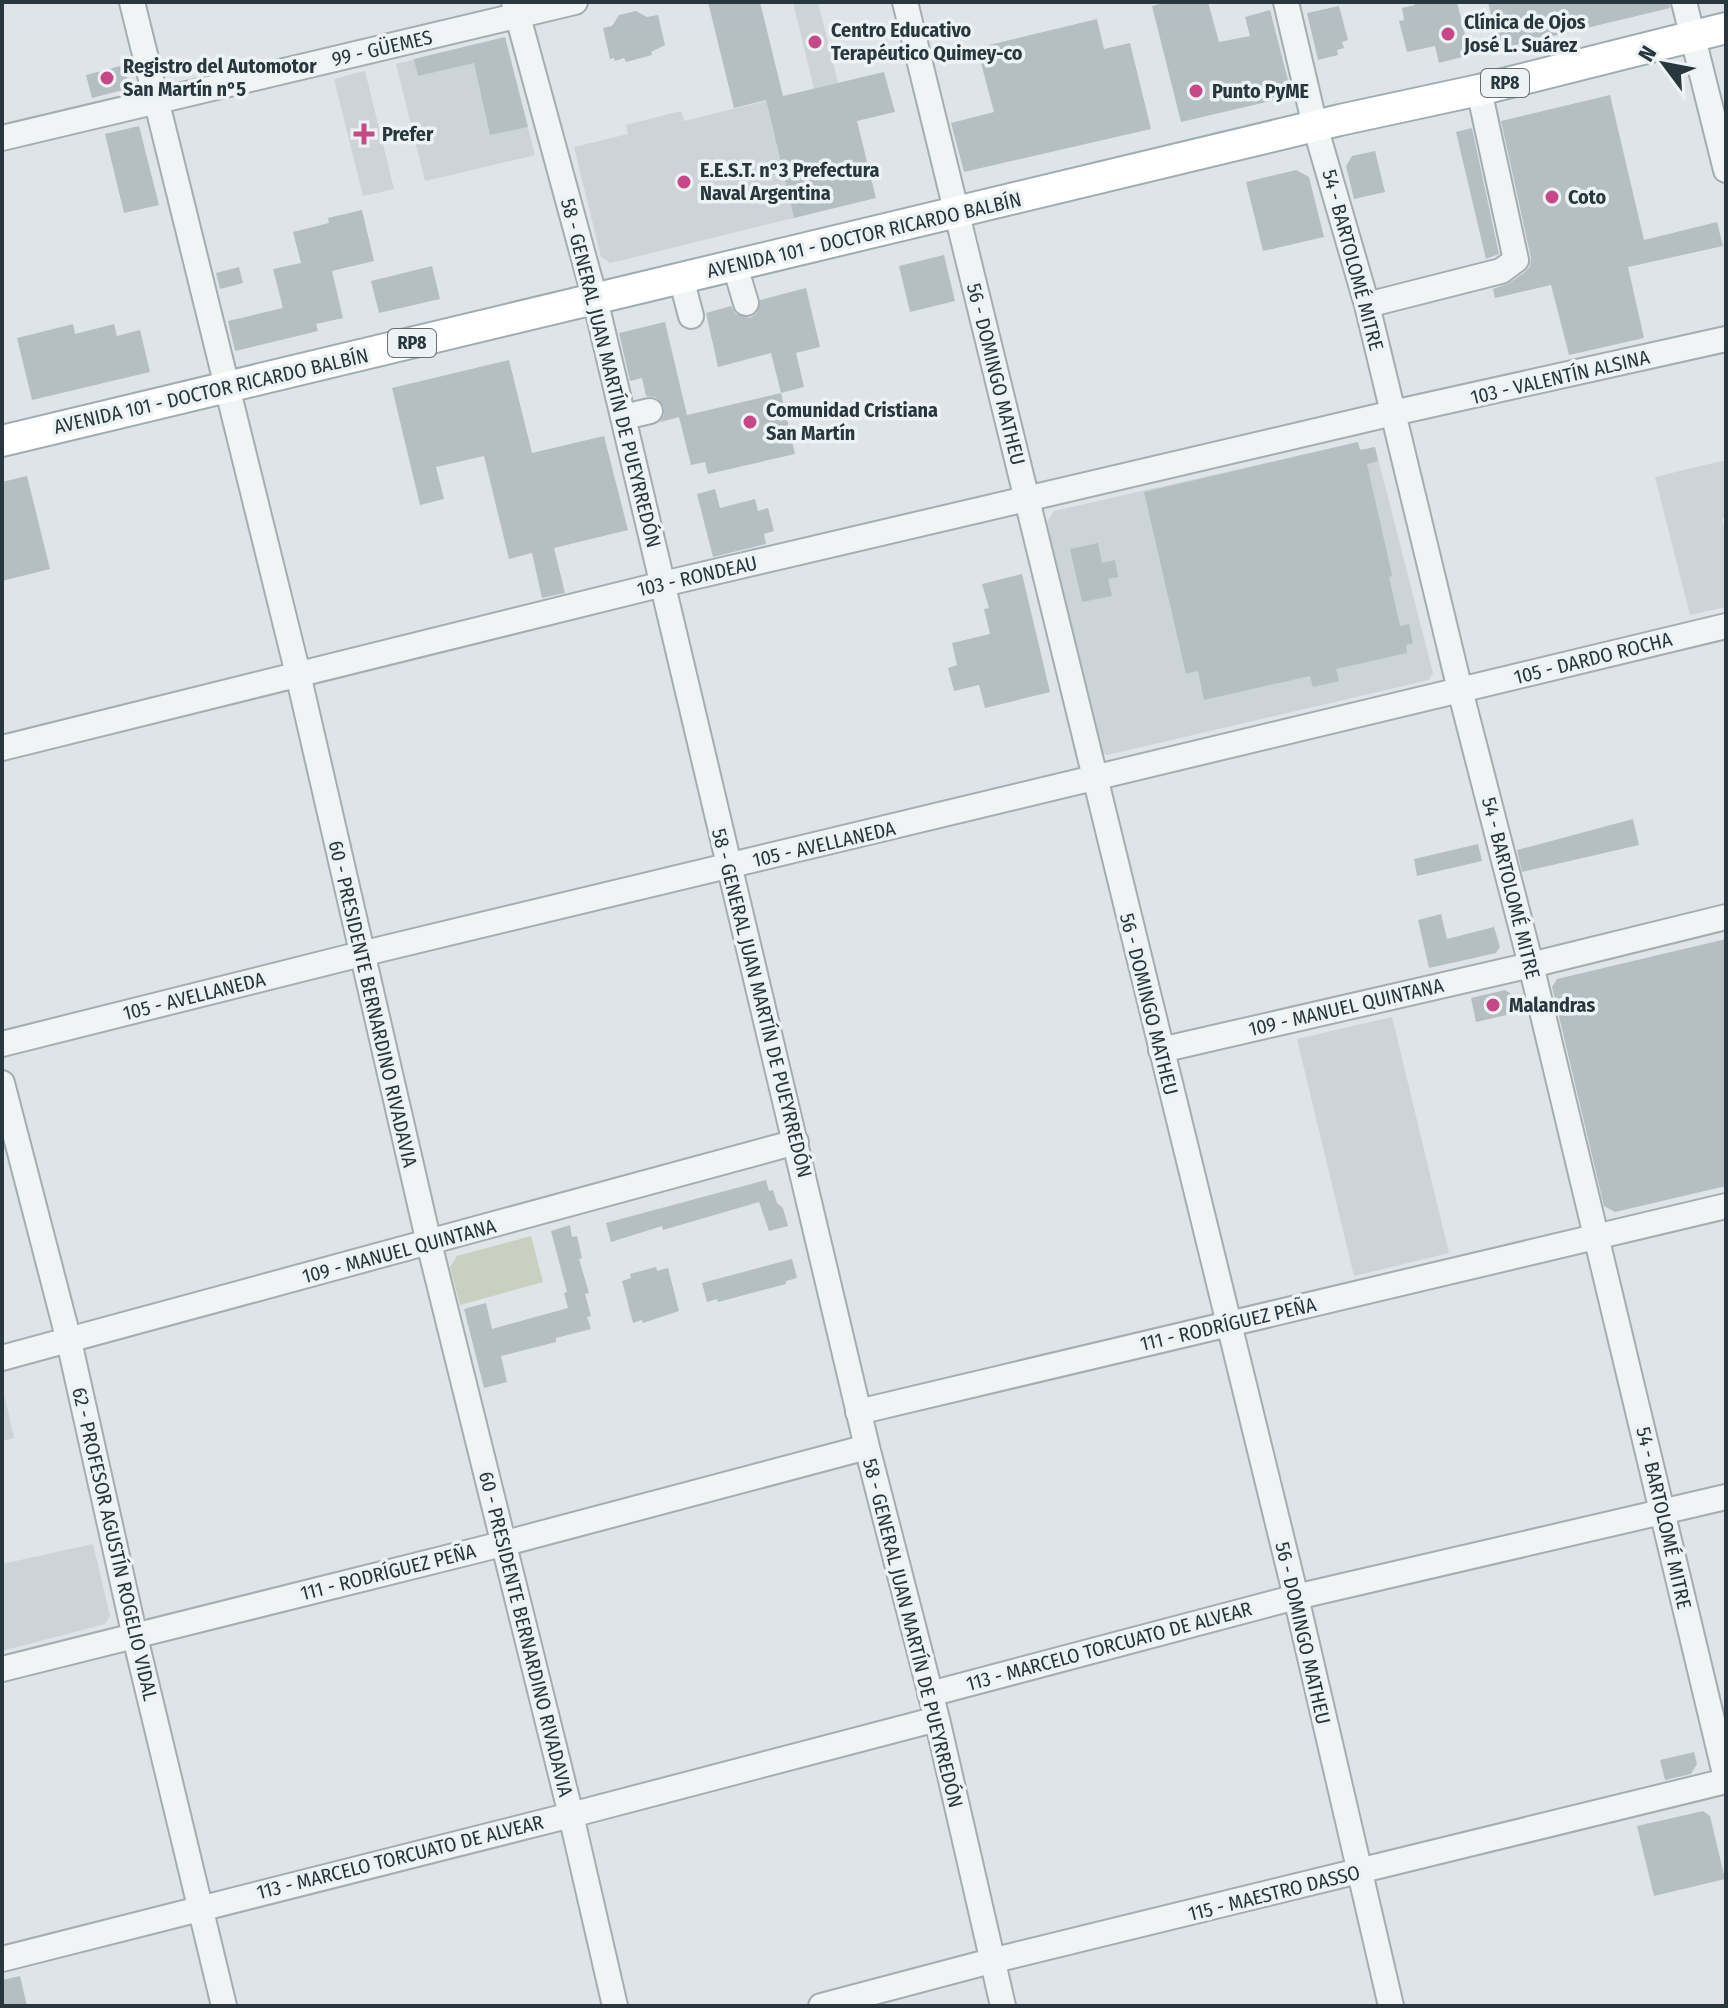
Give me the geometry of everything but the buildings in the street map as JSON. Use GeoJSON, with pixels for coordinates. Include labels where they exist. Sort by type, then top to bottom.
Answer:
{"type":"FeatureCollection","features":[{"type":"Feature","properties":{"kind":"main road","name":"AVENIDA 101 - DOCTOR RICARDO BALBÍN"},"geometry":{"type":"LineString","coordinates":[[2,441],[1315,126],[1479,90],[1726,28]]}},
{"type":"Feature","properties":{"kind":"street","name":"60 - PRESIDENTE BERNARDINO RIVADAVIA"},"geometry":{"type":"LineString","coordinates":[[132,2],[298,674],[429,1243],[571,1815],[615,2006]]}},
{"type":"Feature","properties":{"kind":"street","name":"99 - GÜEMES"},"geometry":{"type":"LineString","coordinates":[[2,138],[516,9],[575,2]]}},
{"type":"Feature","properties":{"kind":"street","name":"56 - DOMINGO MATHEU"},"geometry":{"type":"LineString","coordinates":[[905,2],[1296,1597],[1391,2006]]}},
{"type":"Feature","properties":{"kind":"street","name":"54 - BARTOLOMÉ MITRE"},"geometry":{"type":"LineString","coordinates":[[1286,2],[1315,126],[1367,305],[1460,690],[1531,965],[1726,1779]]}},
{"type":"Feature","properties":{"kind":"street"},"geometry":{"type":"LineString","coordinates":[[1684,2],[1726,170]]}},
{"type":"Feature","properties":{"kind":"street","name":"58 - GENERAL JUAN MARTÍN DE PUEYRREDÓN"},"geometry":{"type":"LineString","coordinates":[[516,9],[624,417],[858,1412],[937,1719],[1003,2006]]}},
{"type":"Feature","properties":{"kind":"street"},"geometry":{"type":"LineString","coordinates":[[1367,305],[1501,271],[1516,260],[1479,90]]}},
{"type":"Feature","properties":{"kind":"street"},"geometry":{"type":"LineString","coordinates":[[735,266],[746,303]]}},
{"type":"Feature","properties":{"kind":"street"},"geometry":{"type":"LineString","coordinates":[[681,278],[691,316]]}},
{"type":"Feature","properties":{"kind":"street","name":"103 - VALENTÍN ALSINA"},"geometry":{"type":"LineString","coordinates":[[1393,413],[1726,339]]}},
{"type":"Feature","properties":{"kind":"street"},"geometry":{"type":"LineString","coordinates":[[624,417],[650,411]]}},
{"type":"Feature","properties":{"kind":"street","name":"103 - RONDEAU"},"geometry":{"type":"LineString","coordinates":[[2,748],[663,584],[1393,413]]}},
{"type":"Feature","properties":{"kind":"street","name":"105 - DARDO ROCHA"},"geometry":{"type":"LineString","coordinates":[[1460,690],[1726,626]]}},
{"type":"Feature","properties":{"kind":"street","name":"105 - AVELLANEDA"},"geometry":{"type":"LineString","coordinates":[[2,1044],[361,954],[1460,690]]}},
{"type":"Feature","properties":{"kind":"street","name":"109 - MANUEL QUINTANA"},"geometry":{"type":"LineString","coordinates":[[1161,1050],[1726,917]]}},
{"type":"Feature","properties":{"kind":"street","name":"62 - PROFESOR AGUSTÍN ROGELIO VIDAL"},"geometry":{"type":"LineString","coordinates":[[2,1083],[69,1341],[135,1637],[224,2006]]}},
{"type":"Feature","properties":{"kind":"street","name":"109 - MANUEL QUINTANA"},"geometry":{"type":"LineString","coordinates":[[2,1358],[796,1142]]}},
{"type":"Feature","properties":{"kind":"street","name":"111 - RODRÍGUEZ PEÑA"},"geometry":{"type":"LineString","coordinates":[[858,1412],[1726,1206]]}},
{"type":"Feature","properties":{"kind":"street","name":"111 - RODRÍGUEZ PEÑA"},"geometry":{"type":"LineString","coordinates":[[2,1669],[502,1544],[867,1447]]}},
{"type":"Feature","properties":{"kind":"street","name":"113 - MARCELO TORCUATO DE ALVEAR"},"geometry":{"type":"LineString","coordinates":[[930,1694],[1296,1597],[1726,1497]]}},
{"type":"Feature","properties":{"kind":"street","name":"113 - MARCELO TORCUATO DE ALVEAR"},"geometry":{"type":"LineString","coordinates":[[2,1959],[937,1719]]}},
{"type":"Feature","properties":{"kind":"street","name":"115 - MAESTRO DASSO"},"geometry":{"type":"LineString","coordinates":[[821,2006],[1726,1779]]}},
{"type":"Feature","properties":{"kind":"shaded area","name":"Centro Educativo Terapéutico Quimey-co"},"geometry":{"type":"Polygon","coordinates":[[[793,2],[818,2],[838,83],[814,89],[793,2]]]}},
{"type":"Feature","properties":{"kind":"shaded area"},"geometry":{"type":"Polygon","coordinates":[[[505,37],[535,155],[425,181],[396,64],[505,37]]]}},
{"type":"Feature","properties":{"kind":"shaded area","name":"Prefer"},"geometry":{"type":"Polygon","coordinates":[[[365,71],[394,189],[363,196],[334,79],[365,71]]]}},
{"type":"Feature","properties":{"kind":"shaded area","name":"E.E.S.T. n°3 Prefectura Naval Argentina"},"geometry":{"type":"Polygon","coordinates":[[[766,101],[794,218],[610,263],[601,257],[574,147],[628,134],[626,125],[681,111],[684,121],[766,101]]]}},
{"type":"Feature","properties":{"kind":"shaded area"},"geometry":{"type":"Polygon","coordinates":[[[1358,442],[1360,450],[1375,447],[1433,673],[1429,680],[1107,755],[1098,750],[1047,522],[1054,511],[1358,442]]]}},
{"type":"Feature","properties":{"kind":"shaded area"},"geometry":{"type":"Polygon","coordinates":[[[1726,460],[1726,517],[1722,519],[1726,537],[1726,607],[1690,615],[1655,477],[1726,460]]]}},
{"type":"Feature","properties":{"kind":"shaded area"},"geometry":{"type":"Polygon","coordinates":[[[1392,1017],[1449,1253],[1354,1276],[1297,1039],[1392,1017]]]}},
{"type":"Feature","properties":{"kind":"shaded area"},"geometry":{"type":"Polygon","coordinates":[[[2,1385],[14,1438],[2,1441],[2,1385]]]}},
{"type":"Feature","properties":{"kind":"shaded area"},"geometry":{"type":"Polygon","coordinates":[[[93,1544],[110,1616],[105,1624],[2,1651],[2,1564],[93,1544]]]}},
{"type":"Feature","properties":{"kind":"green space"},"geometry":{"type":"Polygon","coordinates":[[[531,1236],[543,1282],[460,1305],[450,1267],[457,1256],[531,1236]]]}},
{"type":"Feature","properties":{"kind":"place","name":"Clínica de Ojos José L. Suárez"},"geometry":{"type":"Point","coordinates":[1448,34]}},
{"type":"Feature","properties":{"kind":"place","name":"Centro Educativo Terapéutico Quimey-co"},"geometry":{"type":"Point","coordinates":[815,42]}},
{"type":"Feature","properties":{"kind":"place","name":"Registro del Automotor San Martín n°5"},"geometry":{"type":"Point","coordinates":[107,78]}},
{"type":"Feature","properties":{"kind":"place","name":"Punto PyME"},"geometry":{"type":"Point","coordinates":[1196,91]}},
{"type":"Feature","properties":{"kind":"place","name":"Prefer"},"geometry":{"type":"Point","coordinates":[364,134]}},
{"type":"Feature","properties":{"kind":"place","name":"E.E.S.T. n°3 Prefectura Naval Argentina"},"geometry":{"type":"Point","coordinates":[684,182]}},
{"type":"Feature","properties":{"kind":"place","name":"Coto"},"geometry":{"type":"Point","coordinates":[1552,197]}},
{"type":"Feature","properties":{"kind":"place","name":"Comunidad Cristiana San Martín"},"geometry":{"type":"Point","coordinates":[750,422]}},
{"type":"Feature","properties":{"kind":"place","name":"Malandras"},"geometry":{"type":"Point","coordinates":[1493,1005]}}]}
